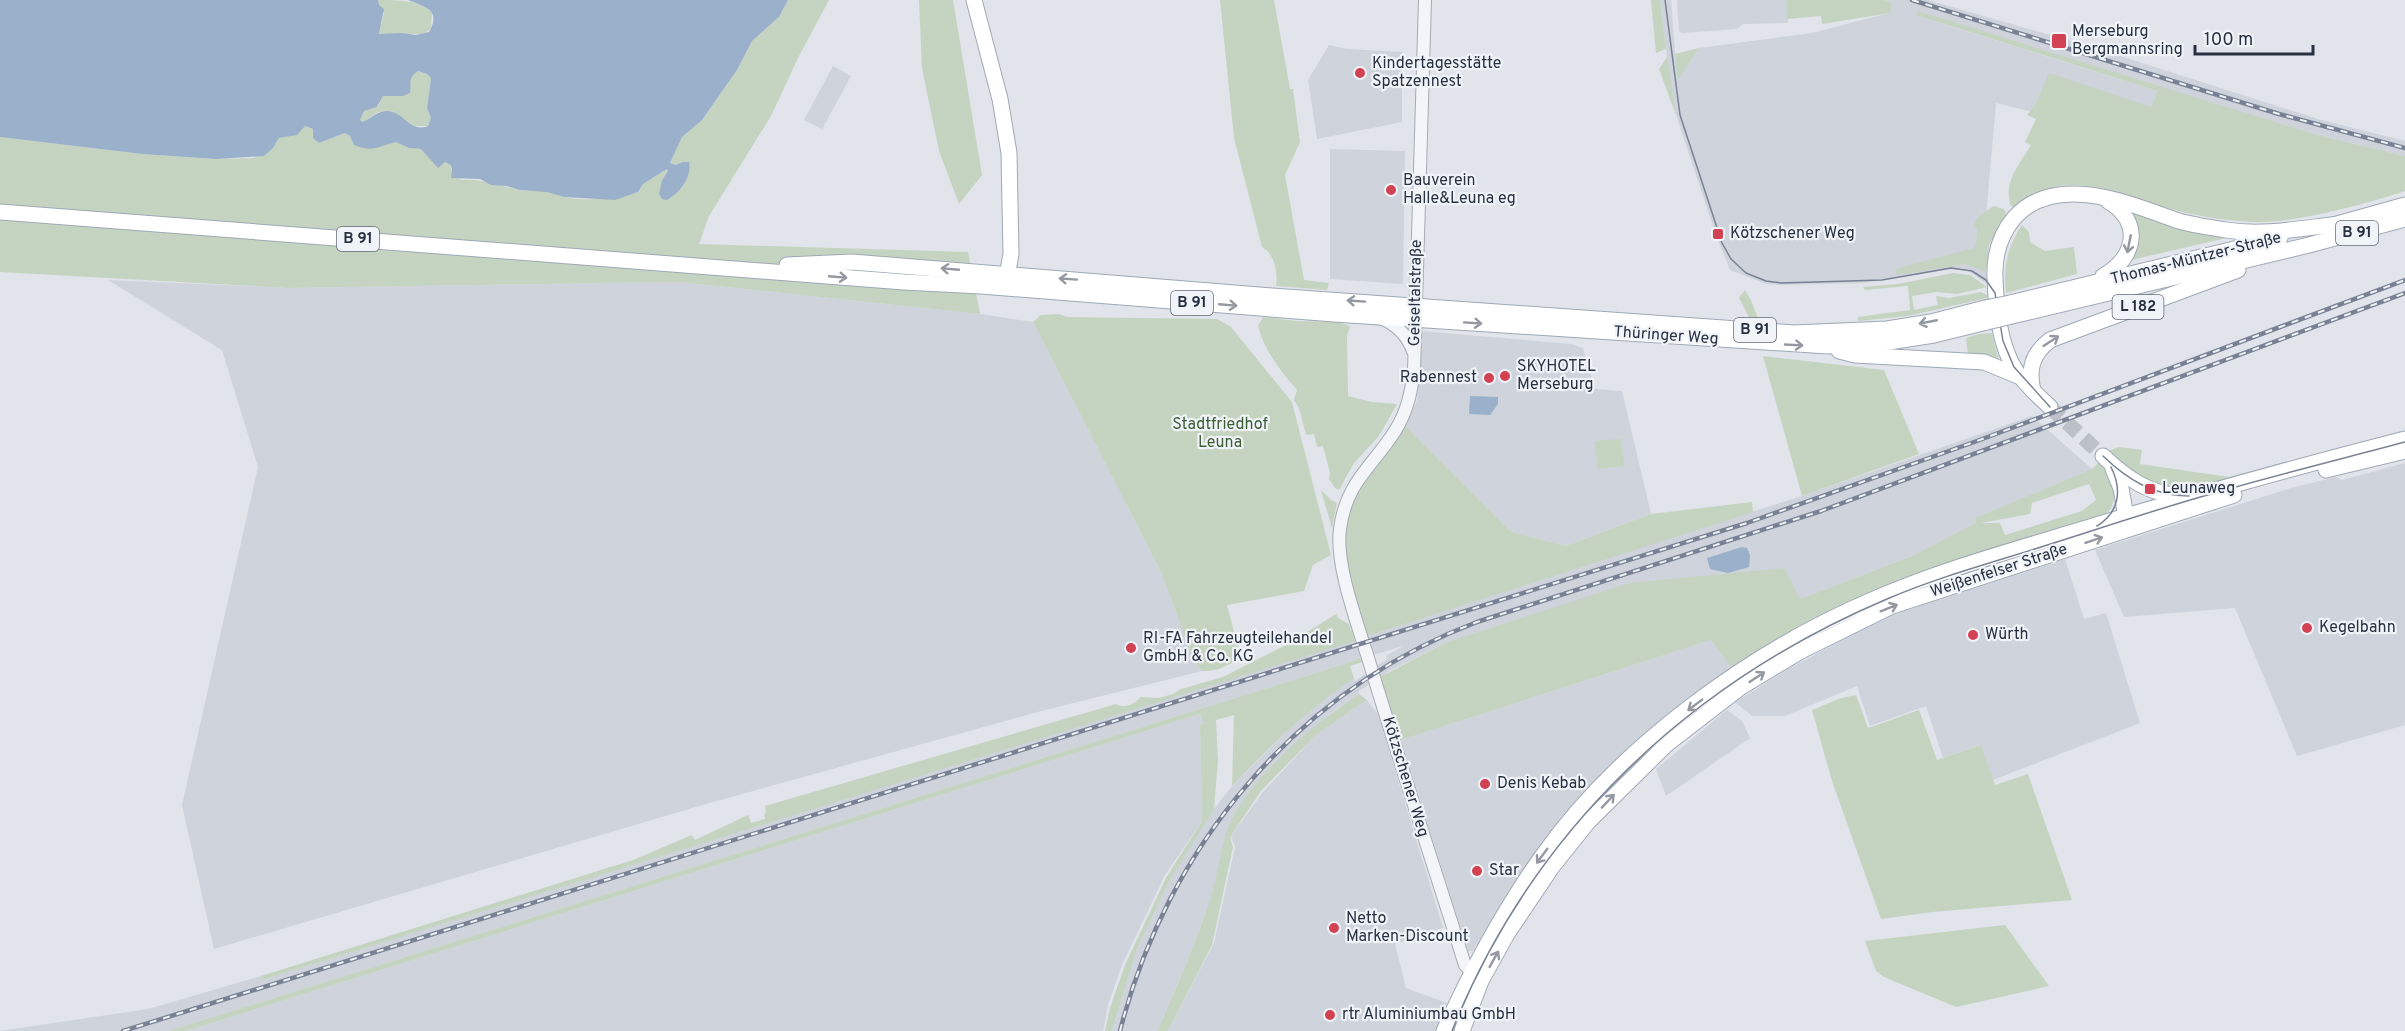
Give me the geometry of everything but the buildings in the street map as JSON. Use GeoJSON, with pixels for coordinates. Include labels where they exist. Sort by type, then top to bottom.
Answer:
{"type":"FeatureCollection","features":[{"type":"Feature","properties":{"kind":"main road"},"geometry":{"type":"LineString","coordinates":[[975,0],[1000,99],[1009,153],[1012,195],[1011,254],[1006,281]]}},
{"type":"Feature","properties":{"kind":"main road"},"geometry":{"type":"LineString","coordinates":[[2050,407],[2033,391],[2012,363],[2003,341],[1995,274],[2001,241],[2017,215],[2027,206],[2042,198],[2079,195],[2136,205],[2174,220],[2229,231],[2278,232],[2340,224]]}},
{"type":"Feature","properties":{"kind":"main road"},"geometry":{"type":"LineString","coordinates":[[2087,285],[2121,264],[2130,243],[2127,220],[2122,211],[2103,198]]}},
{"type":"Feature","properties":{"kind":"main road","name":"Thomas-Müntzer-Straße"},"geometry":{"type":"LineString","coordinates":[[2011,309],[2087,285],[2340,224],[2405,205]]}},
{"type":"Feature","properties":{"kind":"main road","name":"B 91"},"geometry":{"type":"LineString","coordinates":[[0,212],[717,267],[1272,296],[1415,312]]}},
{"type":"Feature","properties":{"kind":"main road","name":"Thomas-Müntzer-Straße"},"geometry":{"type":"LineString","coordinates":[[1986,315],[2279,252],[2405,219]]}},
{"type":"Feature","properties":{"kind":"main road","name":"L 182"},"geometry":{"type":"LineString","coordinates":[[2033,391],[2030,375],[2032,362],[2039,350],[2050,340],[2243,268],[2279,252]]}},
{"type":"Feature","properties":{"kind":"main road","name":"B 91"},"geometry":{"type":"LineString","coordinates":[[1006,281],[1376,317],[1415,312]]}},
{"type":"Feature","properties":{"kind":"main road","name":"Thüringer Weg"},"geometry":{"type":"LineString","coordinates":[[1415,312],[1794,333],[1887,329],[1986,315]]}},
{"type":"Feature","properties":{"kind":"main road","name":"Thüringer Weg"},"geometry":{"type":"LineString","coordinates":[[1415,312],[1828,346],[1889,342],[1934,335],[1986,315]]}},
{"type":"Feature","properties":{"kind":"main road"},"geometry":{"type":"LineString","coordinates":[[1828,346],[1845,354],[1984,362],[2021,377]]}},
{"type":"Feature","properties":{"kind":"main road","name":"Weißenfelser Straße"},"geometry":{"type":"LineString","coordinates":[[2195,501],[2405,439]]}},
{"type":"Feature","properties":{"kind":"main road","name":"Weißenfelser Straße"},"geometry":{"type":"LineString","coordinates":[[1476,976],[1506,910],[1544,853],[1578,812],[1602,786],[1658,734],[1734,675],[1778,648],[1835,626],[1877,597],[1920,582],[2127,523],[2162,505],[2224,497],[2405,451]]}},
{"type":"Feature","properties":{"kind":"main road"},"geometry":{"type":"LineString","coordinates":[[2127,523],[2120,482],[2105,458],[2162,505]]}},
{"type":"Feature","properties":{"kind":"main road"},"geometry":{"type":"LineString","coordinates":[[1444,1031],[1476,976]]}},
{"type":"Feature","properties":{"kind":"main road"},"geometry":{"type":"LineString","coordinates":[[1462,1031],[1476,976]]}},
{"type":"Feature","properties":{"kind":"street","name":"Geiseltalstraße"},"geometry":{"type":"LineString","coordinates":[[1342,566],[1340,528],[1346,503],[1360,475],[1388,442],[1410,400],[1414,354],[1425,0]]}},
{"type":"Feature","properties":{"kind":"street"},"geometry":{"type":"LineString","coordinates":[[1376,317],[1390,321],[1400,330],[1410,343],[1414,354]]}},
{"type":"Feature","properties":{"kind":"street","name":"Kötzschener Weg"},"geometry":{"type":"LineString","coordinates":[[1342,566],[1465,965],[1476,976]]}},
{"type":"Feature","properties":{"kind":"shaded area"},"geometry":{"type":"Polygon","coordinates":[[[1660,0],[1671,0],[1677,80],[1699,48],[1812,33],[1889,13],[1892,3],[1884,0],[1928,0],[2092,47],[2318,119],[2405,141],[2405,156],[2314,134],[1917,16],[2157,91],[2151,107],[2037,113],[1996,103],[1983,249],[1954,265],[1965,264],[1981,269],[1986,272],[1987,284],[1968,271],[1951,269],[1863,283],[1766,284],[1730,270],[1716,235],[1676,115],[1660,0]]]}},
{"type":"Feature","properties":{"kind":"shaded area"},"geometry":{"type":"Polygon","coordinates":[[[1677,0],[1786,0],[1788,23],[1743,24],[1737,29],[1682,33],[1679,31],[1677,0]]]}},
{"type":"Feature","properties":{"kind":"shaded area"},"geometry":{"type":"Polygon","coordinates":[[[1329,45],[1347,49],[1402,52],[1402,122],[1317,139],[1308,80],[1329,45]]]}},
{"type":"Feature","properties":{"kind":"shaded area"},"geometry":{"type":"Polygon","coordinates":[[[833,66],[851,76],[822,129],[804,120],[833,66]]]}},
{"type":"Feature","properties":{"kind":"shaded area"},"geometry":{"type":"Polygon","coordinates":[[[1330,149],[1405,151],[1403,284],[1330,279],[1330,149]]]}},
{"type":"Feature","properties":{"kind":"shaded area"},"geometry":{"type":"Polygon","coordinates":[[[108,280],[287,288],[679,282],[980,314],[1033,322],[1162,574],[1194,661],[1202,671],[1041,711],[706,804],[214,949],[182,805],[258,467],[222,350],[108,280]]]}},
{"type":"Feature","properties":{"kind":"shaded area"},"geometry":{"type":"Polygon","coordinates":[[[1421,331],[1571,344],[1583,348],[1595,389],[1622,391],[1651,514],[1566,546],[1511,532],[1405,426],[1417,400],[1421,331]]]}},
{"type":"Feature","properties":{"kind":"shaded area"},"geometry":{"type":"Polygon","coordinates":[[[2032,416],[2092,469],[1976,518],[1977,523],[1912,556],[1800,599],[1445,643],[1391,670],[1359,691],[1359,694],[1336,709],[1305,735],[1272,767],[1249,793],[1232,819],[1211,898],[1157,1031],[1112,1031],[1137,949],[1168,883],[1191,844],[1232,786],[1294,724],[1327,696],[1354,678],[1355,681],[1387,659],[1386,656],[1403,646],[1373,655],[1372,653],[1357,658],[1357,660],[168,1031],[0,1031],[148,1009],[261,976],[262,980],[1351,641],[1367,638],[1367,636],[1508,589],[1802,496],[2032,416]]]}},
{"type":"Feature","properties":{"kind":"shaded area"},"geometry":{"type":"Polygon","coordinates":[[[2405,463],[2405,725],[2297,756],[2235,608],[2124,617],[2095,550],[2291,488],[2336,477],[2342,480],[2405,463]]]}},
{"type":"Feature","properties":{"kind":"shaded area"},"geometry":{"type":"Polygon","coordinates":[[[2065,559],[2084,619],[2106,613],[2140,723],[1993,780],[1980,745],[1943,758],[1926,706],[1870,726],[1857,686],[1785,716],[1752,716],[1735,702],[1792,667],[1894,612],[2065,559]]]}},
{"type":"Feature","properties":{"kind":"shaded area"},"geometry":{"type":"Polygon","coordinates":[[[1711,640],[1733,670],[1568,812],[1534,855],[1473,951],[1468,951],[1401,740],[1711,640]]]}},
{"type":"Feature","properties":{"kind":"shaded area"},"geometry":{"type":"Polygon","coordinates":[[[1367,700],[1378,714],[1443,928],[1395,944],[1406,988],[1447,1003],[1436,1031],[1168,1031],[1214,943],[1235,847],[1231,836],[1263,792],[1316,735],[1367,700]]]}},
{"type":"Feature","properties":{"kind":"shaded area"},"geometry":{"type":"Polygon","coordinates":[[[1727,710],[1742,721],[1750,738],[1666,796],[1656,769],[1727,710]]]}},
{"type":"Feature","properties":{"kind":"shaded area"},"geometry":{"type":"Polygon","coordinates":[[[1200,714],[1204,723],[1200,725],[1202,821],[1165,875],[1122,965],[1108,1005],[1103,1031],[186,1031],[1200,714]]]}},
{"type":"Feature","properties":{"kind":"green space"},"geometry":{"type":"Polygon","coordinates":[[[378,0],[422,5],[432,13],[431,29],[423,34],[379,34],[384,13],[378,0]]]}},
{"type":"Feature","properties":{"kind":"green space"},"geometry":{"type":"Polygon","coordinates":[[[788,0],[829,0],[771,116],[709,216],[699,244],[968,252],[980,314],[679,282],[287,288],[0,272],[0,137],[142,154],[216,159],[254,158],[273,148],[279,138],[289,136],[305,126],[313,129],[319,143],[345,133],[350,136],[354,145],[365,148],[396,141],[409,148],[421,149],[441,163],[450,164],[452,172],[461,180],[483,181],[522,191],[547,191],[574,198],[601,199],[638,192],[643,184],[667,169],[662,180],[671,198],[682,186],[682,162],[676,165],[670,163],[682,137],[702,120],[737,70],[752,41],[779,17],[788,0]]]}},
{"type":"Feature","properties":{"kind":"green space"},"geometry":{"type":"Polygon","coordinates":[[[919,0],[953,0],[982,175],[959,204],[939,151],[922,68],[919,0]]]}},
{"type":"Feature","properties":{"kind":"green space"},"geometry":{"type":"Polygon","coordinates":[[[1220,0],[1274,0],[1290,89],[1293,89],[1300,142],[1285,175],[1304,280],[1329,283],[1327,290],[1276,286],[1275,264],[1270,254],[1262,247],[1234,138],[1220,0]]]}},
{"type":"Feature","properties":{"kind":"green space"},"geometry":{"type":"Polygon","coordinates":[[[1651,0],[1660,0],[1666,49],[1656,53],[1651,0]]]}},
{"type":"Feature","properties":{"kind":"green space"},"geometry":{"type":"Polygon","coordinates":[[[1786,0],[1884,0],[1892,3],[1890,13],[1822,24],[1821,16],[1787,19],[1786,0]]]}},
{"type":"Feature","properties":{"kind":"green space"},"geometry":{"type":"Polygon","coordinates":[[[1918,11],[2314,134],[2405,156],[2405,191],[2329,212],[2268,222],[2194,215],[2113,191],[2073,185],[2053,187],[2034,194],[2015,207],[2011,206],[2009,189],[2011,181],[2031,145],[2025,142],[2036,119],[2027,115],[2036,104],[2049,73],[2151,107],[2157,91],[1916,15],[1918,11]]]}},
{"type":"Feature","properties":{"kind":"green space"},"geometry":{"type":"Polygon","coordinates":[[[1699,48],[1677,81],[1675,54],[1699,48]]]}},
{"type":"Feature","properties":{"kind":"green space"},"geometry":{"type":"Polygon","coordinates":[[[1667,57],[1676,115],[1659,69],[1667,57]]]}},
{"type":"Feature","properties":{"kind":"green space"},"geometry":{"type":"Polygon","coordinates":[[[417,71],[431,78],[427,108],[431,118],[428,126],[414,126],[392,111],[378,112],[362,123],[360,120],[364,111],[378,107],[383,96],[403,96],[410,93],[411,79],[417,71]]]}},
{"type":"Feature","properties":{"kind":"green space"},"geometry":{"type":"Polygon","coordinates":[[[1993,206],[2004,209],[2006,214],[1989,245],[1986,272],[1965,264],[1897,275],[1895,269],[1974,248],[1977,238],[1977,228],[1974,228],[1976,219],[1993,206]]]}},
{"type":"Feature","properties":{"kind":"green space"},"geometry":{"type":"Polygon","coordinates":[[[2126,210],[2235,236],[2127,261],[2126,210]]]}},
{"type":"Feature","properties":{"kind":"green space"},"geometry":{"type":"Polygon","coordinates":[[[2022,225],[2029,232],[2030,242],[2045,251],[2074,247],[2077,274],[2006,293],[2007,258],[2022,225]]]}},
{"type":"Feature","properties":{"kind":"green space"},"geometry":{"type":"Polygon","coordinates":[[[1953,273],[1970,275],[1987,287],[1957,294],[1936,292],[1912,296],[1914,310],[1938,305],[1936,296],[1949,298],[1981,292],[1987,295],[1987,298],[1908,316],[1858,321],[1858,317],[1910,310],[1908,286],[1865,290],[1863,287],[1898,284],[1953,273]]]}},
{"type":"Feature","properties":{"kind":"green space"},"geometry":{"type":"Polygon","coordinates":[[[1745,290],[1759,321],[1751,321],[1739,298],[1745,290]]]}},
{"type":"Feature","properties":{"kind":"green space","name":"Stadtfriedhof Leuna"},"geometry":{"type":"Polygon","coordinates":[[[1059,314],[1067,317],[1217,319],[1231,327],[1292,402],[1331,555],[1313,565],[1304,591],[1227,605],[1241,658],[1218,669],[1202,671],[1194,661],[1162,574],[1033,322],[1041,315],[1059,314]]]}},
{"type":"Feature","properties":{"kind":"green space"},"geometry":{"type":"Polygon","coordinates":[[[1263,317],[1338,322],[1350,326],[1347,336],[1348,396],[1372,402],[1397,404],[1379,436],[1354,463],[1339,490],[1329,479],[1330,473],[1323,446],[1317,447],[1314,434],[1306,435],[1299,408],[1294,400],[1297,390],[1279,368],[1265,344],[1258,326],[1263,317]]]}},
{"type":"Feature","properties":{"kind":"green space"},"geometry":{"type":"Polygon","coordinates":[[[1992,333],[1999,361],[1968,356],[1966,338],[1992,333]]]}},
{"type":"Feature","properties":{"kind":"green space"},"geometry":{"type":"Polygon","coordinates":[[[1763,356],[1884,370],[1919,454],[1802,496],[1763,356]]]}},
{"type":"Feature","properties":{"kind":"green space"},"geometry":{"type":"Polygon","coordinates":[[[1405,426],[1511,532],[1566,546],[1651,514],[1752,502],[1753,512],[1367,636],[1349,575],[1346,555],[1348,516],[1366,477],[1405,426]]]}},
{"type":"Feature","properties":{"kind":"green space"},"geometry":{"type":"Polygon","coordinates":[[[1621,439],[1624,466],[1597,469],[1595,441],[1621,439]]]}},
{"type":"Feature","properties":{"kind":"green space"},"geometry":{"type":"Polygon","coordinates":[[[2119,447],[2142,450],[2140,464],[2229,477],[2281,464],[2282,470],[2192,491],[2180,490],[2157,484],[2127,467],[2108,451],[2119,447]]]}},
{"type":"Feature","properties":{"kind":"green space"},"geometry":{"type":"Polygon","coordinates":[[[2099,462],[2109,474],[2114,486],[2114,500],[2107,514],[2018,542],[1733,670],[1711,640],[1401,740],[1398,737],[1380,677],[1445,643],[1629,583],[1784,568],[1800,599],[1912,556],[1976,523],[1975,518],[2092,469],[2099,462]],[[2089,484],[2032,503],[2030,514],[1981,523],[2000,523],[2005,535],[2082,511],[2096,500],[2089,484]]]}},
{"type":"Feature","properties":{"kind":"green space"},"geometry":{"type":"Polygon","coordinates":[[[1321,490],[1337,503],[1332,528],[1321,490]]]}},
{"type":"Feature","properties":{"kind":"green space"},"geometry":{"type":"Polygon","coordinates":[[[1336,614],[1338,618],[1349,624],[1355,641],[262,980],[261,976],[633,860],[692,835],[695,840],[748,815],[751,823],[765,819],[765,806],[1116,704],[1130,705],[1141,697],[1159,698],[1223,677],[1288,644],[1336,614]]]}},
{"type":"Feature","properties":{"kind":"green space"},"geometry":{"type":"Polygon","coordinates":[[[1356,658],[1361,658],[1363,662],[1350,666],[1354,678],[1290,729],[1232,786],[1234,715],[1216,720],[1218,760],[1214,809],[1168,883],[1137,949],[1112,1031],[1105,1031],[1110,1008],[1125,965],[1166,878],[1202,821],[1200,725],[1204,723],[1200,714],[186,1031],[168,1031],[1357,660],[1356,658]]]}},
{"type":"Feature","properties":{"kind":"green space"},"geometry":{"type":"Polygon","coordinates":[[[1359,694],[1367,700],[1316,735],[1261,791],[1230,837],[1233,847],[1212,945],[1168,1031],[1157,1031],[1204,917],[1233,817],[1258,782],[1289,749],[1306,733],[1359,694]]]}},
{"type":"Feature","properties":{"kind":"green space"},"geometry":{"type":"Polygon","coordinates":[[[1856,695],[1868,728],[1919,710],[1937,760],[1981,745],[1995,785],[2028,774],[2072,900],[1932,912],[1881,919],[1832,781],[1812,710],[1841,698],[1856,695]]]}},
{"type":"Feature","properties":{"kind":"green space"},"geometry":{"type":"Polygon","coordinates":[[[2005,925],[2049,986],[1956,1007],[1884,977],[1876,971],[1865,941],[2005,925]]]}},
{"type":"Feature","properties":{"kind":"water"},"geometry":{"type":"Polygon","coordinates":[[[0,0],[378,0],[379,5],[384,9],[379,34],[416,35],[429,32],[433,18],[425,7],[408,0],[788,0],[779,17],[752,41],[737,70],[702,120],[682,137],[670,163],[676,165],[689,162],[689,173],[680,189],[667,200],[662,199],[659,194],[667,169],[643,184],[638,192],[615,200],[564,197],[547,192],[491,185],[480,179],[451,178],[452,168],[448,163],[445,162],[438,168],[421,149],[409,148],[396,142],[376,148],[366,148],[354,145],[350,136],[345,133],[319,143],[313,138],[313,129],[305,126],[297,135],[279,138],[264,156],[216,159],[142,154],[0,137],[0,0]],[[418,71],[411,79],[410,93],[403,96],[383,96],[377,107],[364,111],[360,120],[362,122],[380,112],[388,111],[394,112],[416,127],[428,126],[431,118],[427,108],[431,78],[418,71]]]}},
{"type":"Feature","properties":{"kind":"water"},"geometry":{"type":"Polygon","coordinates":[[[1470,396],[1498,397],[1498,404],[1490,415],[1469,414],[1470,396]]]}},
{"type":"Feature","properties":{"kind":"water"},"geometry":{"type":"Polygon","coordinates":[[[1742,547],[1747,548],[1750,555],[1749,567],[1728,573],[1710,569],[1707,558],[1742,547]]]}},
{"type":"Feature","properties":{"kind":"tunnel"},"geometry":{"type":"LineString","coordinates":[[2050,407],[2103,456]]}},
{"type":"Feature","properties":{"kind":"tram line"},"geometry":{"type":"LineString","coordinates":[[1665,0],[1680,115],[1722,243],[1731,259],[1746,273],[1766,281],[1781,283],[1882,280],[1951,268],[1972,271],[1986,280],[1995,293],[2003,341],[2014,367],[2050,407]]}},
{"type":"Feature","properties":{"kind":"tram line"},"geometry":{"type":"LineString","coordinates":[[1452,1031],[1486,958],[1526,891],[1573,829],[1625,772],[1683,720],[1747,674],[1815,633],[1887,599],[1930,582],[2192,499],[2405,442]]}},
{"type":"Feature","properties":{"kind":"tram line"},"geometry":{"type":"LineString","coordinates":[[2103,456],[2142,485],[2164,493],[2189,496]]}},
{"type":"Feature","properties":{"kind":"tram line"},"geometry":{"type":"LineString","coordinates":[[2097,526],[2110,514],[2117,500],[2117,484],[2111,467]]}},
{"type":"Feature","properties":{"kind":"railway"},"geometry":{"type":"LineString","coordinates":[[1912,0],[2279,114],[2405,148]]}},
{"type":"Feature","properties":{"kind":"railway"},"geometry":{"type":"LineString","coordinates":[[123,1031],[1747,523],[1977,441],[2405,280]]}},
{"type":"Feature","properties":{"kind":"railway"},"geometry":{"type":"LineString","coordinates":[[1120,1031],[1141,963],[1170,899],[1206,838],[1249,783],[1298,733],[1352,689],[1412,652],[1477,622],[1821,511],[2405,293]]}},
{"type":"Feature","properties":{"kind":"place","name":"Merseburg Bergmannsring"},"geometry":{"type":"Point","coordinates":[2059,41]}},
{"type":"Feature","properties":{"kind":"place","name":"Kindertagesstätte Spatzennest"},"geometry":{"type":"Point","coordinates":[1360,73]}},
{"type":"Feature","properties":{"kind":"place","name":"Bauverein Halle&Leuna eg"},"geometry":{"type":"Point","coordinates":[1391,190]}},
{"type":"Feature","properties":{"kind":"place","name":"Kötzschener Weg"},"geometry":{"type":"Point","coordinates":[1718,234]}},
{"type":"Feature","properties":{"kind":"place","name":"SKYHOTEL Merseburg"},"geometry":{"type":"Point","coordinates":[1505,376]}},
{"type":"Feature","properties":{"kind":"place","name":"Rabennest"},"geometry":{"type":"Point","coordinates":[1489,378]}},
{"type":"Feature","properties":{"kind":"place","name":"Leunaweg"},"geometry":{"type":"Point","coordinates":[2150,489]}},
{"type":"Feature","properties":{"kind":"place","name":"Kegelbahn"},"geometry":{"type":"Point","coordinates":[2307,628]}},
{"type":"Feature","properties":{"kind":"place","name":"Würth"},"geometry":{"type":"Point","coordinates":[1973,635]}},
{"type":"Feature","properties":{"kind":"place","name":"RI-FA Fahrzeugteilehandel GmbH & Co. KG"},"geometry":{"type":"Point","coordinates":[1131,648]}},
{"type":"Feature","properties":{"kind":"place","name":"Denis Kebab"},"geometry":{"type":"Point","coordinates":[1485,784]}},
{"type":"Feature","properties":{"kind":"place","name":"Star"},"geometry":{"type":"Point","coordinates":[1477,871]}},
{"type":"Feature","properties":{"kind":"place","name":"Netto Marken-Discount"},"geometry":{"type":"Point","coordinates":[1334,928]}},
{"type":"Feature","properties":{"kind":"place","name":"rtr Aluminiumbau GmbH"},"geometry":{"type":"Point","coordinates":[1330,1015]}}]}
